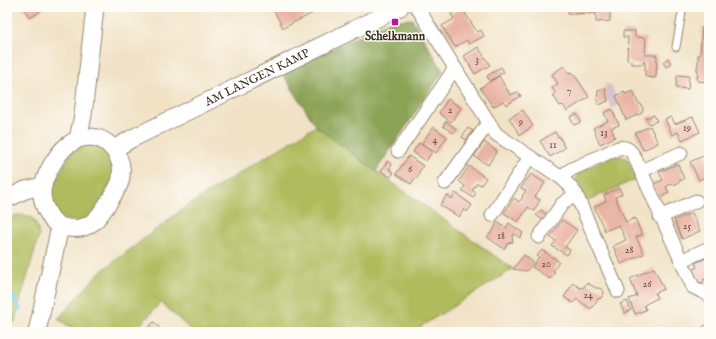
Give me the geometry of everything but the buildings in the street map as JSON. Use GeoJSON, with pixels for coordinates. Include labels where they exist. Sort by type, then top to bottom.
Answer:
{"type":"FeatureCollection","features":[{"type":"Feature","properties":{"kind":"street"},"geometry":{"type":"LineString","coordinates":[[78,139],[95,7]]}},
{"type":"Feature","properties":{"kind":"street","name":"AM LANGEN KAMP"},"geometry":{"type":"LineString","coordinates":[[114,149],[400,7]]}},
{"type":"Feature","properties":{"kind":"street"},"geometry":{"type":"LineString","coordinates":[[417,7],[496,134],[560,177],[576,194],[618,291]]}},
{"type":"Feature","properties":{"kind":"street"},"geometry":{"type":"LineString","coordinates":[[398,151],[454,68]]}},
{"type":"Feature","properties":{"kind":"street"},"geometry":{"type":"LineString","coordinates":[[445,183],[489,122]]}},
{"type":"Feature","properties":{"kind":"street"},"geometry":{"type":"LineString","coordinates":[[90,137],[99,139],[114,149],[121,163],[121,180],[116,191],[95,221],[81,228],[70,228],[60,226],[52,220],[46,211],[42,193],[48,172],[59,155],[67,146],[78,139],[90,137]]}},
{"type":"Feature","properties":{"kind":"street"},"geometry":{"type":"LineString","coordinates":[[560,177],[572,169],[618,148],[624,147],[632,152],[693,287],[709,295]]}},
{"type":"Feature","properties":{"kind":"street"},"geometry":{"type":"LineString","coordinates":[[640,171],[681,153]]}},
{"type":"Feature","properties":{"kind":"street"},"geometry":{"type":"LineString","coordinates":[[492,215],[530,157]]}},
{"type":"Feature","properties":{"kind":"street"},"geometry":{"type":"LineString","coordinates":[[7,199],[25,190],[43,186]]}},
{"type":"Feature","properties":{"kind":"street"},"geometry":{"type":"LineString","coordinates":[[539,237],[562,204],[576,194]]}},
{"type":"Feature","properties":{"kind":"street"},"geometry":{"type":"LineString","coordinates":[[660,216],[696,201]]}},
{"type":"Feature","properties":{"kind":"street"},"geometry":{"type":"LineString","coordinates":[[37,332],[60,226]]}},
{"type":"Feature","properties":{"kind":"street"},"geometry":{"type":"LineString","coordinates":[[681,261],[709,248]]}},
{"type":"Feature","properties":{"kind":"lane"},"geometry":{"type":"LineString","coordinates":[[676,47],[683,7]]}},
{"type":"Feature","properties":{"kind":"shaded area"},"geometry":{"type":"Polygon","coordinates":[[[605,84],[612,85],[620,105],[612,109],[608,101],[605,84]]]}},
{"type":"Feature","properties":{"kind":"green space"},"geometry":{"type":"Polygon","coordinates":[[[412,19],[443,71],[376,171],[316,126],[282,73],[390,21],[412,19]]]}},
{"type":"Feature","properties":{"kind":"green space"},"geometry":{"type":"Polygon","coordinates":[[[316,126],[513,269],[412,332],[193,332],[161,302],[134,332],[78,332],[58,319],[98,274],[188,205],[316,126]]]}},
{"type":"Feature","properties":{"kind":"green space"},"geometry":{"type":"Polygon","coordinates":[[[95,145],[111,155],[114,179],[96,209],[81,222],[63,219],[50,204],[51,190],[69,156],[74,150],[80,146],[95,145]]]}},
{"type":"Feature","properties":{"kind":"green space"},"geometry":{"type":"Polygon","coordinates":[[[613,156],[621,156],[627,159],[636,179],[585,202],[576,181],[579,171],[613,156]]]}},
{"type":"Feature","properties":{"kind":"green space"},"geometry":{"type":"Polygon","coordinates":[[[17,215],[27,216],[33,219],[37,225],[39,235],[14,323],[7,308],[7,219],[17,215]]]}},
{"type":"Feature","properties":{"kind":"waterway"},"geometry":{"type":"LineString","coordinates":[[7,288],[20,309]]}},
{"type":"Feature","properties":{"kind":"place","name":"Schelkmann"},"geometry":{"type":"Point","coordinates":[395,22]}}]}
